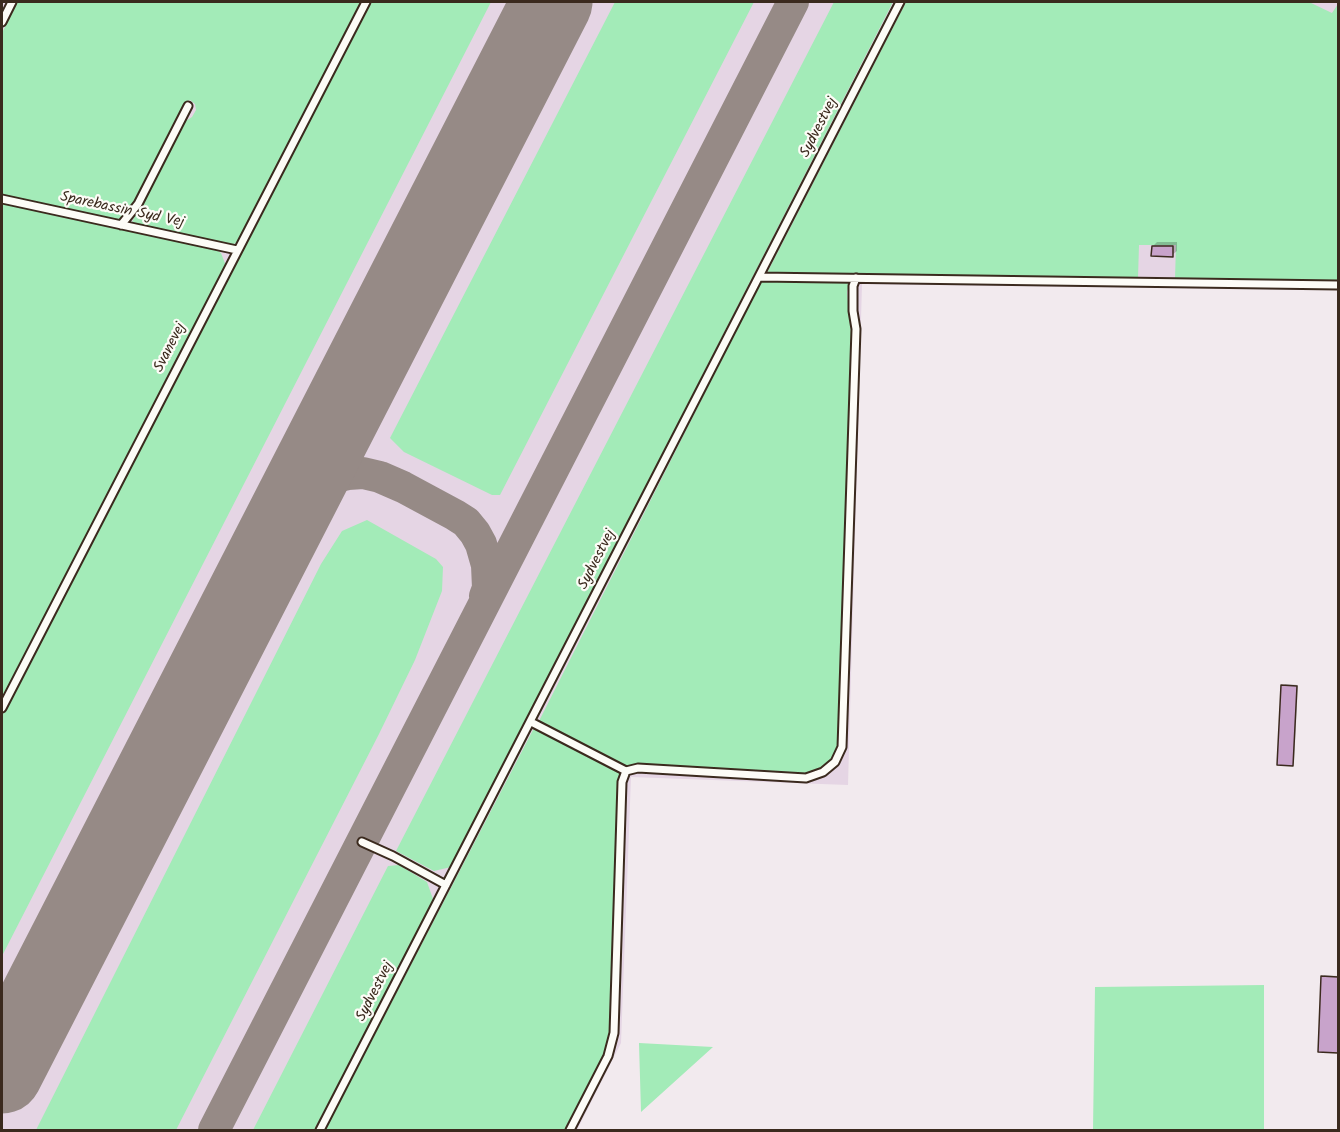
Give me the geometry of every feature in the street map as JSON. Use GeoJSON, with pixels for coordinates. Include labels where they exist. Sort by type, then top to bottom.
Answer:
{"type":"FeatureCollection","features":[{"type":"Feature","properties":{"kind":"lane"},"geometry":{"type":"LineString","coordinates":[[2,22],[12,2]]}},
{"type":"Feature","properties":{"kind":"lane","name":"Svanevej"},"geometry":{"type":"LineString","coordinates":[[2,708],[366,2]]}},
{"type":"Feature","properties":{"kind":"lane","name":"Sydvestvej"},"geometry":{"type":"LineString","coordinates":[[320,1131],[900,2]]}},
{"type":"Feature","properties":{"kind":"lane"},"geometry":{"type":"LineString","coordinates":[[122,225],[138,204],[188,106]]}},
{"type":"Feature","properties":{"kind":"lane","name":"Sparebassin Syd Vej"},"geometry":{"type":"LineString","coordinates":[[2,199],[237,250]]}},
{"type":"Feature","properties":{"kind":"lane"},"geometry":{"type":"LineString","coordinates":[[759,278],[1338,285]]}},
{"type":"Feature","properties":{"kind":"lane"},"geometry":{"type":"LineString","coordinates":[[531,722],[626,771],[638,768],[806,778],[823,772],[835,762],[842,747],[856,329],[853,294],[856,278]]}},
{"type":"Feature","properties":{"kind":"lane"},"geometry":{"type":"LineString","coordinates":[[570,1131],[608,1056],[614,1033],[622,782],[626,771]]}},
{"type":"Feature","properties":{"kind":"lane"},"geometry":{"type":"LineString","coordinates":[[362,842],[446,885]]}},
{"type":"Feature","properties":{"kind":"shaded area"},"geometry":{"type":"Polygon","coordinates":[[[2,2],[1338,2],[1338,290],[862,284],[848,785],[631,777],[621,1043],[577,1130],[2,1130],[2,2]]]}},
{"type":"Feature","properties":{"kind":"green space"},"geometry":{"type":"Polygon","coordinates":[[[17,2],[362,2],[237,242],[231,246],[132,222],[181,124],[192,117],[196,110],[195,104],[190,100],[185,102],[135,203],[123,217],[115,220],[2,195],[2,33],[17,2]]]}},
{"type":"Feature","properties":{"kind":"green space"},"geometry":{"type":"Polygon","coordinates":[[[369,2],[491,2],[2,956],[2,716],[369,2]]]}},
{"type":"Feature","properties":{"kind":"green space"},"geometry":{"type":"Polygon","coordinates":[[[615,2],[754,2],[500,495],[492,495],[404,452],[390,438],[615,2]]]}},
{"type":"Feature","properties":{"kind":"green space"},"geometry":{"type":"Polygon","coordinates":[[[834,2],[893,2],[451,867],[434,871],[396,851],[834,2]]]}},
{"type":"Feature","properties":{"kind":"green space"},"geometry":{"type":"Polygon","coordinates":[[[906,2],[1309,2],[1332,13],[1338,4],[1338,282],[1175,279],[1176,245],[1139,245],[1138,278],[769,274],[768,271],[906,2]]]}},
{"type":"Feature","properties":{"kind":"green space"},"geometry":{"type":"Polygon","coordinates":[[[2,201],[215,249],[221,253],[226,266],[2,701],[2,201]]]}},
{"type":"Feature","properties":{"kind":"green space"},"geometry":{"type":"Polygon","coordinates":[[[762,280],[850,281],[847,292],[851,333],[839,747],[835,757],[823,768],[806,774],[636,764],[627,766],[539,721],[762,280]]]}},
{"type":"Feature","properties":{"kind":"green space"},"geometry":{"type":"Polygon","coordinates":[[[367,520],[436,559],[443,567],[442,591],[415,660],[379,734],[176,1130],[36,1130],[321,564],[342,531],[367,520]]]}},
{"type":"Feature","properties":{"kind":"green space"},"geometry":{"type":"Polygon","coordinates":[[[534,728],[621,773],[617,783],[613,1002],[610,1039],[605,1056],[566,1130],[325,1130],[534,728]]]}},
{"type":"Feature","properties":{"kind":"green space"},"geometry":{"type":"Polygon","coordinates":[[[399,865],[427,882],[433,899],[417,936],[314,1130],[253,1130],[388,866],[399,865]]]}},
{"type":"Feature","properties":{"kind":"green space"},"geometry":{"type":"Polygon","coordinates":[[[1264,985],[1264,1130],[1093,1130],[1095,987],[1264,985]]]}},
{"type":"Feature","properties":{"kind":"green space"},"geometry":{"type":"Polygon","coordinates":[[[639,1043],[713,1047],[641,1112],[639,1043]]]}},
{"type":"Feature","properties":{"kind":"building"},"geometry":{"type":"Polygon","coordinates":[[[1152,246],[1173,246],[1173,257],[1151,256],[1152,246]]]}},
{"type":"Feature","properties":{"kind":"building"},"geometry":{"type":"Polygon","coordinates":[[[1281,685],[1297,686],[1293,766],[1277,765],[1281,685]]]}},
{"type":"Feature","properties":{"kind":"building"},"geometry":{"type":"Polygon","coordinates":[[[1321,976],[1338,977],[1338,1053],[1318,1052],[1321,976]]]}},
{"type":"Feature","properties":{"kind":"taxiway"},"geometry":{"type":"LineString","coordinates":[[214,1130],[793,2]]}},
{"type":"Feature","properties":{"kind":"taxiway"},"geometry":{"type":"LineString","coordinates":[[297,498],[322,482],[348,474],[363,473],[380,477],[403,487],[466,522],[475,533],[487,565],[488,588],[485,596]]}},
{"type":"Feature","properties":{"kind":"runway"},"geometry":{"type":"LineString","coordinates":[[2,1073],[552,2]]}}]}
